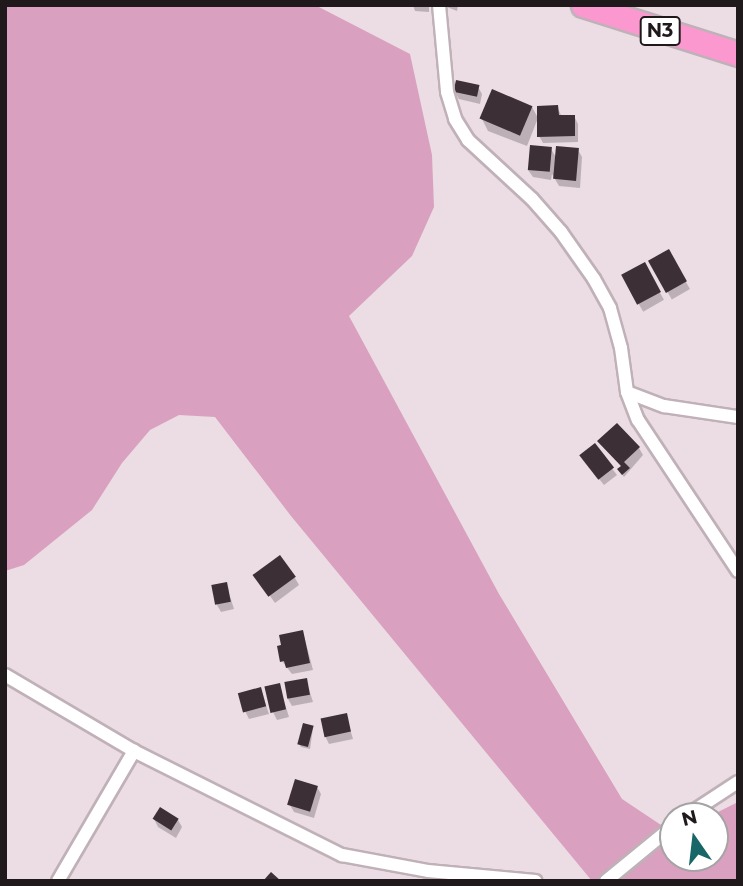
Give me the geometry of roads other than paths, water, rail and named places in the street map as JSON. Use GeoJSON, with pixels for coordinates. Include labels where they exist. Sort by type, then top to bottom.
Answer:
{"type":"FeatureCollection","features":[{"type":"Feature","properties":{"kind":"highway","name":"N3"},"geometry":{"type":"LineString","coordinates":[[583,5],[625,12],[738,54]]}},
{"type":"Feature","properties":{"kind":"street"},"geometry":{"type":"LineString","coordinates":[[439,5],[447,92],[455,119],[468,140],[532,199],[562,232],[594,279],[610,308],[621,348],[627,392],[638,421],[738,572]]}},
{"type":"Feature","properties":{"kind":"street"},"geometry":{"type":"LineString","coordinates":[[627,392],[664,406],[738,417]]}},
{"type":"Feature","properties":{"kind":"street"},"geometry":{"type":"LineString","coordinates":[[5,675],[134,751],[342,855],[428,871],[536,881]]}},
{"type":"Feature","properties":{"kind":"street"},"geometry":{"type":"LineString","coordinates":[[58,881],[134,751]]}},
{"type":"Feature","properties":{"kind":"street"},"geometry":{"type":"LineString","coordinates":[[707,802],[738,782]]}},
{"type":"Feature","properties":{"kind":"street"},"geometry":{"type":"LineString","coordinates":[[606,881],[659,837]]}}]}
